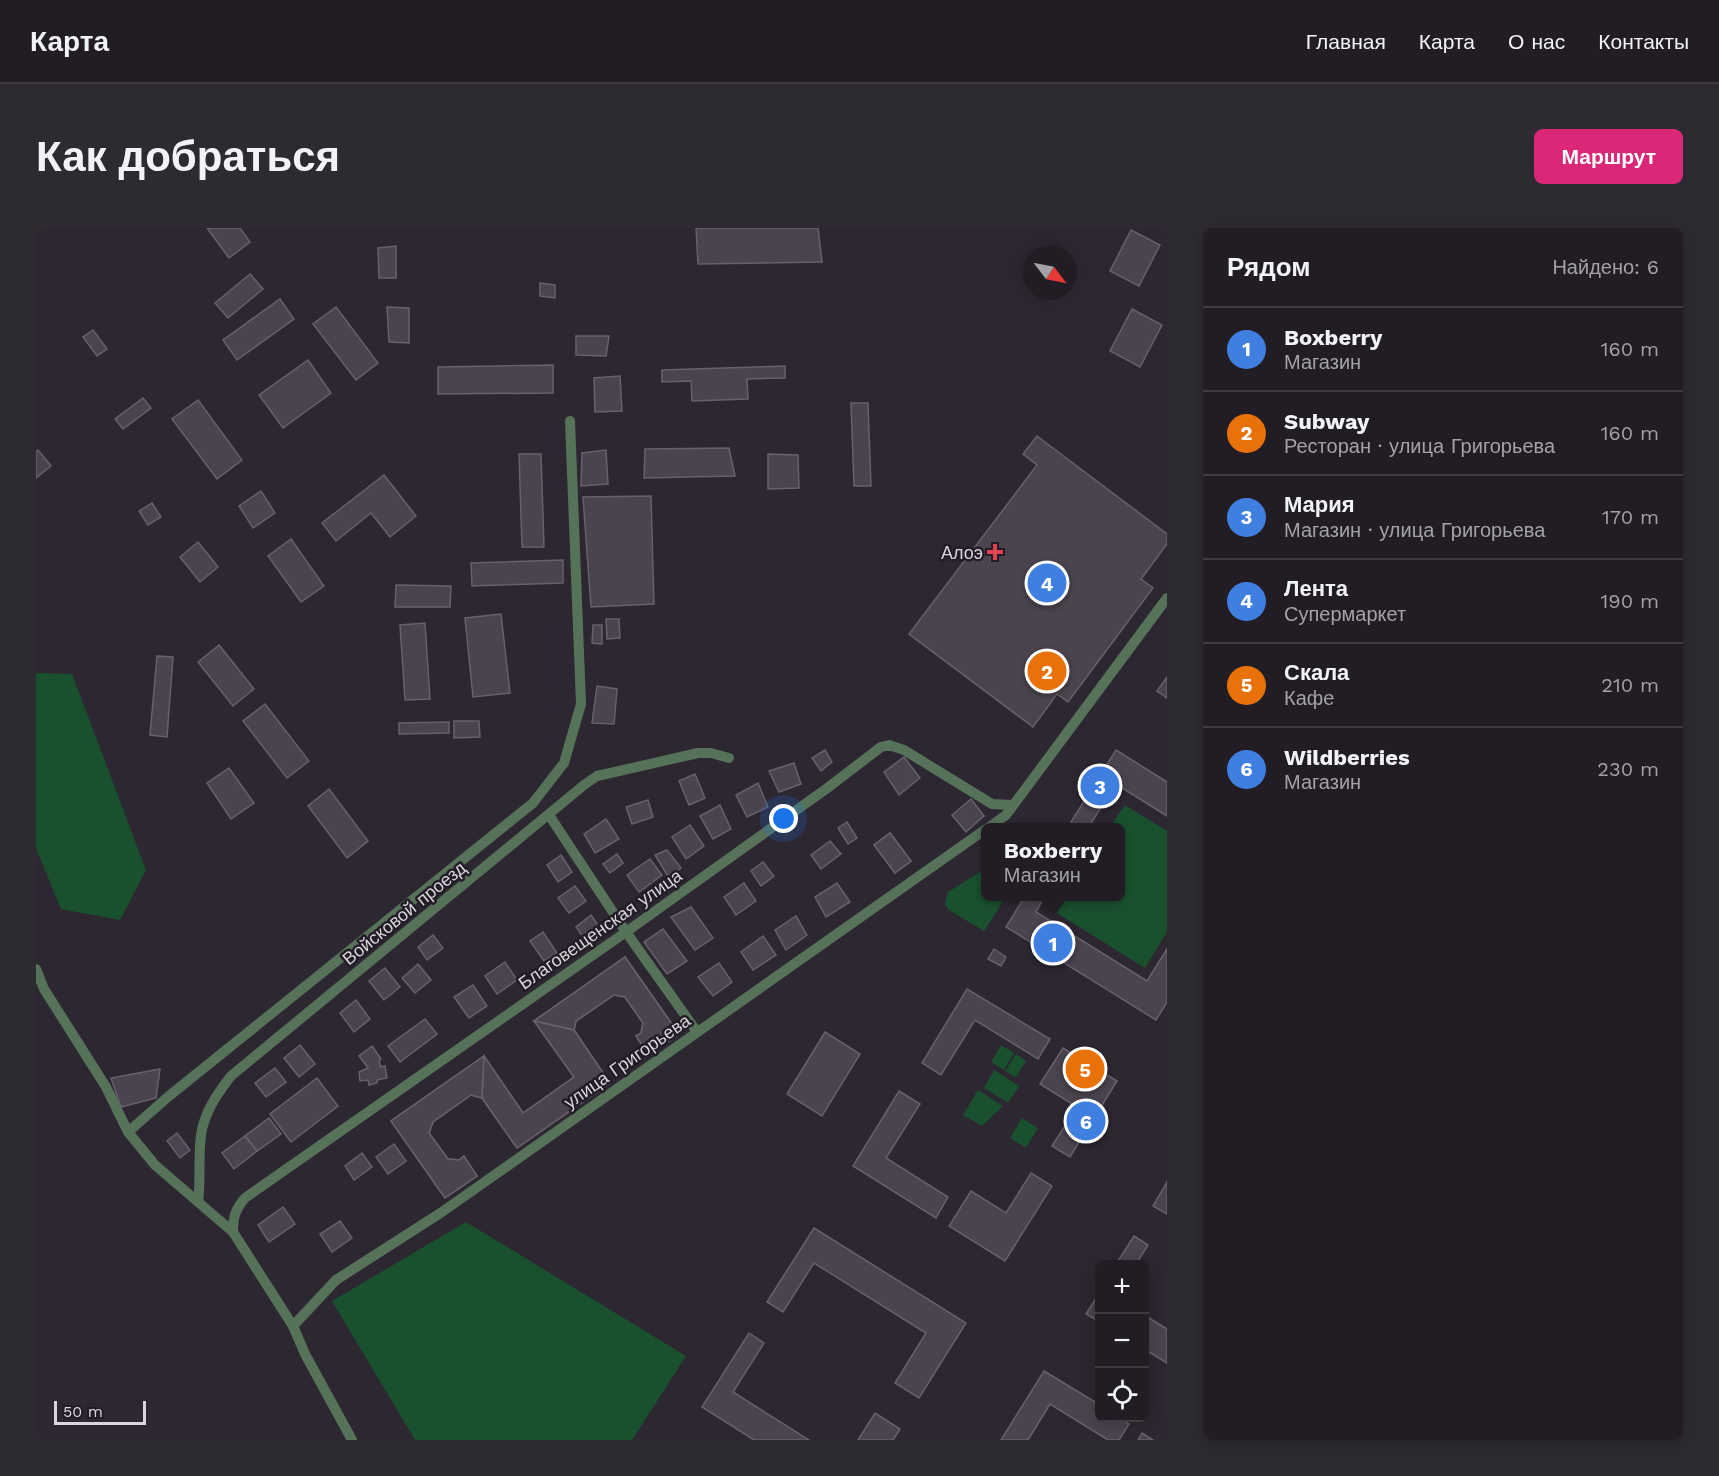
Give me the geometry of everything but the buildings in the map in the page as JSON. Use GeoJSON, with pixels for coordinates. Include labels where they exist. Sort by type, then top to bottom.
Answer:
{"type":"FeatureCollection","features":[{"type":"Feature","properties":{"kind":"street"},"geometry":{"type":"LineString","coordinates":[[128,1132],[169,1096],[533,803],[564,763],[580,704],[570,421]]}},
{"type":"Feature","properties":{"kind":"street","name":"улица Григорьева"},"geometry":{"type":"LineString","coordinates":[[994,823],[1006,815],[1167,598]]}},
{"type":"Feature","properties":{"kind":"street","name":"Благовещенская улица"},"geometry":{"type":"LineString","coordinates":[[233,1233],[236,1209],[245,1198],[626,932],[881,747],[889,745],[904,750],[992,804],[1013,805]]}},
{"type":"Feature","properties":{"kind":"street","name":"Войсковой проезд"},"geometry":{"type":"LineString","coordinates":[[198,1202],[201,1181],[201,1135],[207,1113],[216,1094],[231,1076],[597,776],[698,753],[711,753],[729,758]]}},
{"type":"Feature","properties":{"kind":"street"},"geometry":{"type":"LineString","coordinates":[[549,815],[626,932],[697,1032]]}},
{"type":"Feature","properties":{"kind":"street","name":"улица Григорьева"},"geometry":{"type":"LineString","coordinates":[[293,1326],[336,1280],[442,1212],[981,832]]}},
{"type":"Feature","properties":{"kind":"street"},"geometry":{"type":"LineString","coordinates":[[36,969],[44,989],[106,1087],[128,1132],[154,1165],[233,1233],[293,1326],[305,1354],[352,1440]]}},
{"type":"Feature","properties":{"kind":"green space"},"geometry":{"type":"Polygon","coordinates":[[[36,673],[72,674],[146,870],[120,920],[61,909],[36,848],[36,673]]]}},
{"type":"Feature","properties":{"kind":"green space"},"geometry":{"type":"Polygon","coordinates":[[[1125,805],[1167,831],[1167,932],[1145,968],[1057,913],[1064,901],[1125,901],[1125,823],[1113,823],[1125,805]]]}},
{"type":"Feature","properties":{"kind":"green space"},"geometry":{"type":"Polygon","coordinates":[[[981,871],[981,901],[1003,901],[984,931],[949,910],[945,904],[948,892],[981,871]]]}},
{"type":"Feature","properties":{"kind":"green space"},"geometry":{"type":"Polygon","coordinates":[[[1001,1045],[1014,1053],[1004,1070],[991,1062],[1001,1045]]]}},
{"type":"Feature","properties":{"kind":"green space"},"geometry":{"type":"Polygon","coordinates":[[[1016,1054],[1026,1061],[1016,1077],[1005,1071],[1016,1054]]]}},
{"type":"Feature","properties":{"kind":"green space"},"geometry":{"type":"Polygon","coordinates":[[[994,1070],[1019,1086],[1008,1103],[984,1088],[994,1070]]]}},
{"type":"Feature","properties":{"kind":"green space"},"geometry":{"type":"Polygon","coordinates":[[[978,1090],[1003,1106],[982,1126],[963,1115],[978,1090]]]}},
{"type":"Feature","properties":{"kind":"green space"},"geometry":{"type":"Polygon","coordinates":[[[1022,1118],[1038,1128],[1026,1148],[1010,1138],[1022,1118]]]}},
{"type":"Feature","properties":{"kind":"green space"},"geometry":{"type":"Polygon","coordinates":[[[466,1222],[686,1356],[632,1440],[415,1440],[332,1301],[466,1222]]]}},
{"type":"Feature","properties":{"kind":"place","name":"Алоэ"},"geometry":{"type":"Point","coordinates":[995,552]}},
{"type":"Feature","properties":{"kind":"place","name":"Лента"},"geometry":{"type":"Point","coordinates":[1047,583]}},
{"type":"Feature","properties":{"kind":"place","name":"Subway"},"geometry":{"type":"Point","coordinates":[1047,671]}},
{"type":"Feature","properties":{"kind":"place","name":"Мария"},"geometry":{"type":"Point","coordinates":[1100,786]}},
{"type":"Feature","properties":{"kind":"place","name":"Boxberry"},"geometry":{"type":"Point","coordinates":[1053,943]}},
{"type":"Feature","properties":{"kind":"place","name":"Скала"},"geometry":{"type":"Point","coordinates":[1085,1069]}},
{"type":"Feature","properties":{"kind":"place","name":"Wildberries"},"geometry":{"type":"Point","coordinates":[1086,1121]}}]}
